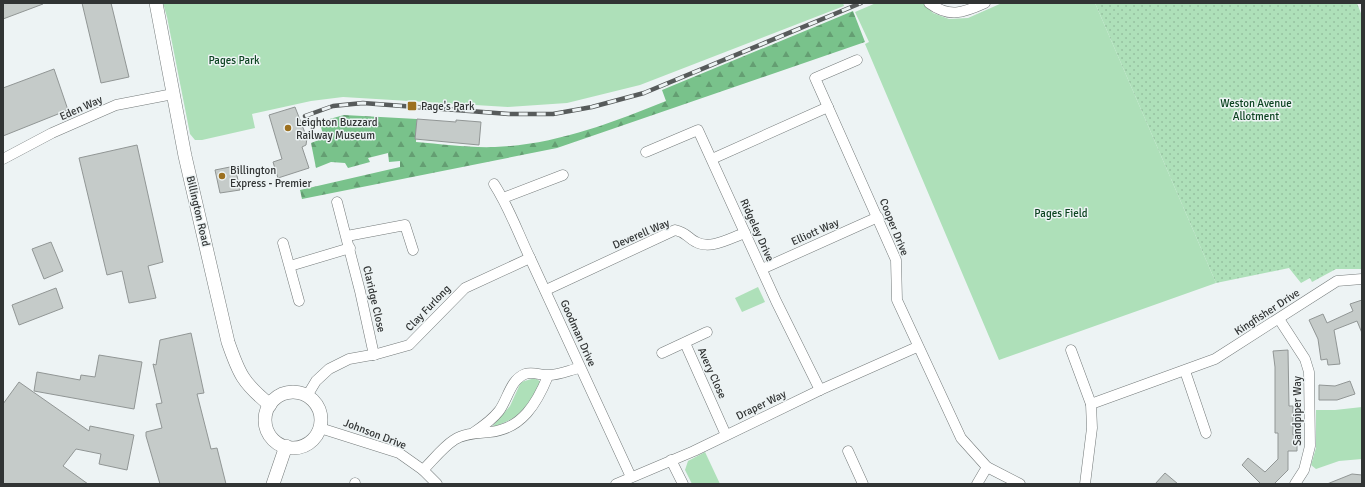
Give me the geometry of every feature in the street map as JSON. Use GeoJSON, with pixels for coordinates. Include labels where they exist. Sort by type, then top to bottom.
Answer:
{"type":"FeatureCollection","features":[{"type":"Feature","properties":{"kind":"street","name":"Billington Road"},"geometry":{"type":"LineString","coordinates":[[156,3],[185,156],[228,342],[236,366],[246,383],[270,405]]}},
{"type":"Feature","properties":{"kind":"street"},"geometry":{"type":"LineString","coordinates":[[929,3],[938,9],[951,13],[966,12],[985,3]]}},
{"type":"Feature","properties":{"kind":"street","name":"Cooper Drive"},"geometry":{"type":"LineString","coordinates":[[857,60],[815,78],[896,260],[897,300],[963,443],[986,467],[1020,484]]}},
{"type":"Feature","properties":{"kind":"street","name":"Eden Way"},"geometry":{"type":"LineString","coordinates":[[3,159],[52,134],[116,105],[173,94]]}},
{"type":"Feature","properties":{"kind":"street"},"geometry":{"type":"LineString","coordinates":[[712,158],[828,107]]}},
{"type":"Feature","properties":{"kind":"street","name":"Ridgeley Drive"},"geometry":{"type":"LineString","coordinates":[[646,152],[698,130],[745,233],[820,390]]}},
{"type":"Feature","properties":{"kind":"street"},"geometry":{"type":"LineString","coordinates":[[503,198],[563,175]]}},
{"type":"Feature","properties":{"kind":"street","name":"Goodman Drive"},"geometry":{"type":"LineString","coordinates":[[494,184],[503,198],[631,477]]}},
{"type":"Feature","properties":{"kind":"street","name":"Claridge Close"},"geometry":{"type":"LineString","coordinates":[[337,202],[350,248],[374,355]]}},
{"type":"Feature","properties":{"kind":"street","name":"Elliott Way"},"geometry":{"type":"LineString","coordinates":[[762,269],[878,217]]}},
{"type":"Feature","properties":{"kind":"street"},"geometry":{"type":"LineString","coordinates":[[347,236],[405,225],[413,250]]}},
{"type":"Feature","properties":{"kind":"street","name":"Deverell Way"},"geometry":{"type":"LineString","coordinates":[[546,290],[675,230],[684,232],[696,242],[708,246],[745,233]]}},
{"type":"Feature","properties":{"kind":"street"},"geometry":{"type":"LineString","coordinates":[[283,243],[299,301]]}},
{"type":"Feature","properties":{"kind":"street"},"geometry":{"type":"LineString","coordinates":[[290,266],[350,248]]}},
{"type":"Feature","properties":{"kind":"street","name":"Clay Furlong"},"geometry":{"type":"LineString","coordinates":[[307,396],[316,381],[329,369],[350,359],[374,355],[409,345],[465,288],[530,258]]}},
{"type":"Feature","properties":{"kind":"street","name":"Kingfisher Drive"},"geometry":{"type":"LineString","coordinates":[[1091,404],[1215,359],[1338,281],[1362,279]]}},
{"type":"Feature","properties":{"kind":"street","name":"Sandpiper Way"},"geometry":{"type":"LineString","coordinates":[[1279,318],[1306,359],[1309,372],[1310,446],[1304,470],[1295,484]]}},
{"type":"Feature","properties":{"kind":"street","name":"Avery Close"},"geometry":{"type":"LineString","coordinates":[[662,353],[707,332]]}},
{"type":"Feature","properties":{"kind":"street","name":"Avery Close"},"geometry":{"type":"LineString","coordinates":[[685,343],[726,435]]}},
{"type":"Feature","properties":{"kind":"street","name":"Draper Way"},"geometry":{"type":"LineString","coordinates":[[616,484],[726,435],[917,346]]}},
{"type":"Feature","properties":{"kind":"street"},"geometry":{"type":"LineString","coordinates":[[1071,350],[1091,404],[1092,428],[1085,484]]}},
{"type":"Feature","properties":{"kind":"street"},"geometry":{"type":"LineString","coordinates":[[473,433],[498,412],[515,381],[525,374],[539,373],[548,376],[580,368]]}},
{"type":"Feature","properties":{"kind":"street"},"geometry":{"type":"LineString","coordinates":[[1185,371],[1206,432]]}},
{"type":"Feature","properties":{"kind":"street"},"geometry":{"type":"LineString","coordinates":[[423,470],[454,439],[473,433],[499,431],[522,419],[529,413],[548,376]]}},
{"type":"Feature","properties":{"kind":"street"},"geometry":{"type":"LineString","coordinates":[[286,393],[299,393],[307,396],[318,408],[321,417],[320,428],[313,438],[303,446],[286,446],[271,437],[267,429],[266,417],[270,405],[275,398],[286,393]]}},
{"type":"Feature","properties":{"kind":"street","name":"Johnson Drive"},"geometry":{"type":"LineString","coordinates":[[320,428],[398,453],[423,470],[437,484]]}},
{"type":"Feature","properties":{"kind":"street"},"geometry":{"type":"LineString","coordinates":[[273,484],[286,446]]}},
{"type":"Feature","properties":{"kind":"street"},"geometry":{"type":"LineString","coordinates":[[848,451],[863,484]]}},
{"type":"Feature","properties":{"kind":"street"},"geometry":{"type":"LineString","coordinates":[[671,460],[683,484]]}},
{"type":"Feature","properties":{"kind":"street"},"geometry":{"type":"LineString","coordinates":[[977,484],[986,467]]}},
{"type":"Feature","properties":{"kind":"green space","name":"Pages Park"},"geometry":{"type":"Polygon","coordinates":[[[163,3],[843,3],[844,6],[640,85],[567,103],[508,107],[343,97],[311,101],[252,114],[255,128],[202,140],[195,140],[190,134],[163,3]]]}},
{"type":"Feature","properties":{"kind":"green space","name":"Pages Field"},"geometry":{"type":"Polygon","coordinates":[[[876,3],[924,3],[933,13],[949,19],[968,18],[1002,3],[1095,3],[1216,283],[999,360],[865,44],[869,42],[855,12],[876,3]]]}},
{"type":"Feature","properties":{"kind":"green space","name":"Weston Avenue Allotment"},"geometry":{"type":"Polygon","coordinates":[[[1095,3],[1357,3],[1362,16],[1362,269],[1336,269],[1312,282],[1310,278],[1301,283],[1289,268],[1216,283],[1095,3]]]}},
{"type":"Feature","properties":{"kind":"green space"},"geometry":{"type":"Polygon","coordinates":[[[853,11],[865,42],[557,148],[302,199],[300,190],[400,167],[400,161],[389,162],[388,153],[368,158],[370,162],[348,168],[345,163],[331,162],[316,168],[311,143],[324,138],[321,127],[326,120],[344,115],[417,119],[416,142],[495,147],[539,142],[582,132],[604,125],[666,101],[662,90],[853,11]]]}},
{"type":"Feature","properties":{"kind":"green space"},"geometry":{"type":"Polygon","coordinates":[[[758,287],[765,302],[742,312],[735,298],[758,287]]]}},
{"type":"Feature","properties":{"kind":"green space"},"geometry":{"type":"Polygon","coordinates":[[[535,378],[541,382],[522,411],[510,420],[491,428],[510,406],[521,382],[535,378]]]}},
{"type":"Feature","properties":{"kind":"green space"},"geometry":{"type":"Polygon","coordinates":[[[1362,407],[1362,459],[1339,461],[1316,469],[1311,465],[1316,448],[1316,410],[1335,410],[1362,407]]]}},
{"type":"Feature","properties":{"kind":"green space"},"geometry":{"type":"Polygon","coordinates":[[[705,452],[720,484],[692,484],[685,470],[688,461],[705,452]]]}},
{"type":"Feature","properties":{"kind":"building"},"geometry":{"type":"Polygon","coordinates":[[[3,3],[43,3],[43,4],[3,19],[3,3]]]}},
{"type":"Feature","properties":{"kind":"building"},"geometry":{"type":"Polygon","coordinates":[[[82,3],[111,3],[129,77],[101,83],[82,3]]]}},
{"type":"Feature","properties":{"kind":"building"},"geometry":{"type":"Polygon","coordinates":[[[54,69],[68,110],[3,136],[3,88],[54,69]]]}},
{"type":"Feature","properties":{"kind":"building"},"geometry":{"type":"Polygon","coordinates":[[[295,107],[307,138],[306,145],[302,147],[309,168],[278,178],[273,162],[282,159],[269,115],[295,107]]]}},
{"type":"Feature","properties":{"kind":"building"},"geometry":{"type":"Polygon","coordinates":[[[417,119],[481,122],[479,145],[415,139],[417,119]]]}},
{"type":"Feature","properties":{"kind":"building"},"geometry":{"type":"Polygon","coordinates":[[[137,145],[163,262],[148,266],[156,298],[129,303],[122,271],[107,275],[79,158],[137,145]]]}},
{"type":"Feature","properties":{"kind":"building"},"geometry":{"type":"Polygon","coordinates":[[[235,166],[240,190],[220,193],[215,170],[235,166]]]}},
{"type":"Feature","properties":{"kind":"building"},"geometry":{"type":"Polygon","coordinates":[[[51,242],[63,271],[44,279],[32,249],[51,242]]]}},
{"type":"Feature","properties":{"kind":"building"},"geometry":{"type":"Polygon","coordinates":[[[56,288],[63,308],[19,325],[12,305],[56,288]]]}},
{"type":"Feature","properties":{"kind":"building"},"geometry":{"type":"Polygon","coordinates":[[[1362,300],[1362,333],[1357,321],[1334,330],[1340,364],[1328,365],[1327,359],[1321,360],[1318,339],[1309,320],[1323,314],[1327,323],[1353,311],[1350,304],[1362,300]]]}},
{"type":"Feature","properties":{"kind":"building"},"geometry":{"type":"Polygon","coordinates":[[[191,333],[204,393],[197,394],[211,449],[217,448],[226,484],[160,484],[146,436],[146,432],[162,428],[156,404],[162,403],[153,364],[156,365],[160,340],[191,333]]]}},
{"type":"Feature","properties":{"kind":"building"},"geometry":{"type":"Polygon","coordinates":[[[1288,350],[1289,406],[1293,406],[1293,435],[1297,435],[1297,451],[1288,451],[1288,470],[1274,484],[1261,484],[1242,465],[1248,458],[1265,472],[1278,459],[1278,433],[1275,433],[1275,367],[1273,351],[1288,350]]]}},
{"type":"Feature","properties":{"kind":"building"},"geometry":{"type":"Polygon","coordinates":[[[99,355],[142,362],[134,409],[34,391],[37,372],[80,380],[81,375],[95,377],[99,355]]]}},
{"type":"Feature","properties":{"kind":"building"},"geometry":{"type":"Polygon","coordinates":[[[1350,381],[1355,394],[1337,400],[1319,400],[1319,385],[1335,386],[1350,381]]]}},
{"type":"Feature","properties":{"kind":"building"},"geometry":{"type":"Polygon","coordinates":[[[19,382],[89,431],[90,426],[134,435],[127,470],[99,464],[101,454],[76,449],[63,466],[88,484],[3,484],[3,404],[19,382]]]}},
{"type":"Feature","properties":{"kind":"building"},"geometry":{"type":"Polygon","coordinates":[[[1165,473],[1178,484],[1155,484],[1165,473]]]}},
{"type":"Feature","properties":{"kind":"building"},"geometry":{"type":"Polygon","coordinates":[[[1352,474],[1362,475],[1362,484],[1327,484],[1352,474]]]}},
{"type":"Feature","properties":{"kind":"railway"},"geometry":{"type":"LineString","coordinates":[[305,116],[333,106],[363,103],[509,114],[553,114],[592,107],[644,93],[861,3]]}},
{"type":"Feature","properties":{"kind":"place","name":"Page's Park"},"geometry":{"type":"Point","coordinates":[412,106]}},
{"type":"Feature","properties":{"kind":"place","name":"Leighton Buzzard Railway Museum"},"geometry":{"type":"Point","coordinates":[288,128]}},
{"type":"Feature","properties":{"kind":"place","name":"Billington Express - Premier"},"geometry":{"type":"Point","coordinates":[222,176]}}]}
